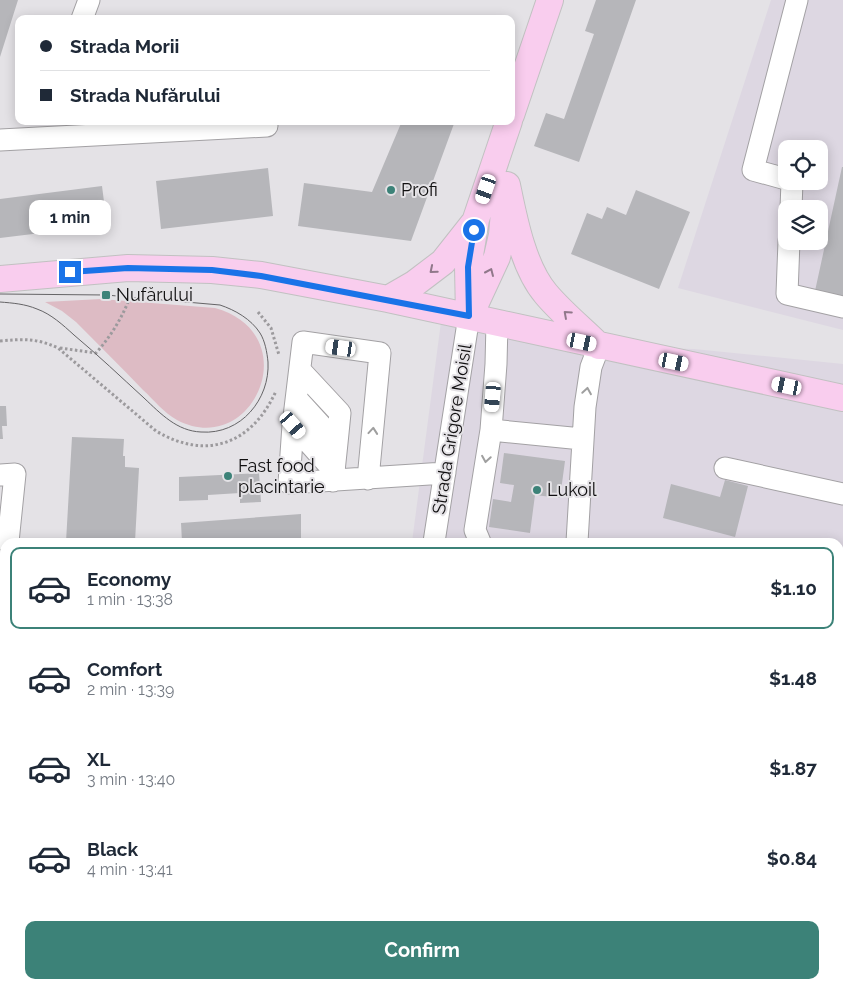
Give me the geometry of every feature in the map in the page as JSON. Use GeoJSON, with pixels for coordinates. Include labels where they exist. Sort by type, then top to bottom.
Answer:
{"type":"FeatureCollection","features":[{"type":"Feature","properties":{"kind":"main road"},"geometry":{"type":"LineString","coordinates":[[515,103],[550,0]]}},
{"type":"Feature","properties":{"kind":"main road"},"geometry":{"type":"LineString","coordinates":[[469,316],[497,257],[502,235],[507,185],[506,132]]}},
{"type":"Feature","properties":{"kind":"main road"},"geometry":{"type":"LineString","coordinates":[[469,316],[468,267],[476,219],[506,132]]}},
{"type":"Feature","properties":{"kind":"main road"},"geometry":{"type":"LineString","coordinates":[[507,185],[512,211],[531,270],[537,281],[545,293],[600,346]]}},
{"type":"Feature","properties":{"kind":"main road"},"geometry":{"type":"LineString","coordinates":[[388,299],[414,284],[443,262],[476,219]]}},
{"type":"Feature","properties":{"kind":"main road"},"geometry":{"type":"LineString","coordinates":[[0,279],[128,268],[212,270],[261,276],[388,299],[843,398]]}},
{"type":"Feature","properties":{"kind":"street"},"geometry":{"type":"LineString","coordinates":[[83,15],[89,0]]}},
{"type":"Feature","properties":{"kind":"street"},"geometry":{"type":"LineString","coordinates":[[778,177],[753,170],[797,0]]}},
{"type":"Feature","properties":{"kind":"street"},"geometry":{"type":"LineString","coordinates":[[0,140],[44,130],[267,126]]}},
{"type":"Feature","properties":{"kind":"street"},"geometry":{"type":"LineString","coordinates":[[789,250],[787,294],[843,307]]}},
{"type":"Feature","properties":{"kind":"street","name":"Strada Grigore Moisil"},"geometry":{"type":"LineString","coordinates":[[435,538],[469,316]]}},
{"type":"Feature","properties":{"kind":"street"},"geometry":{"type":"LineString","coordinates":[[478,538],[475,530],[491,430],[497,323]]}},
{"type":"Feature","properties":{"kind":"street"},"geometry":{"type":"LineString","coordinates":[[368,479],[380,353],[303,342],[293,425],[290,483],[334,476],[368,479],[445,473]]}},
{"type":"Feature","properties":{"kind":"street"},"geometry":{"type":"LineString","coordinates":[[577,538],[585,407],[592,367],[600,346]]}},
{"type":"Feature","properties":{"kind":"street"},"geometry":{"type":"LineString","coordinates":[[300,370],[340,413],[334,476]]}},
{"type":"Feature","properties":{"kind":"street"},"geometry":{"type":"LineString","coordinates":[[297,399],[337,443]]}},
{"type":"Feature","properties":{"kind":"street"},"geometry":{"type":"LineString","coordinates":[[293,425],[334,476]]}},
{"type":"Feature","properties":{"kind":"street"},"geometry":{"type":"LineString","coordinates":[[491,430],[582,439]]}},
{"type":"Feature","properties":{"kind":"street"},"geometry":{"type":"LineString","coordinates":[[724,468],[843,494]]}},
{"type":"Feature","properties":{"kind":"street"},"geometry":{"type":"LineString","coordinates":[[7,475],[8,538]]}},
{"type":"Feature","properties":{"kind":"path"},"geometry":{"type":"LineString","coordinates":[[58,348],[96,353],[124,314],[130,297]]}},
{"type":"Feature","properties":{"kind":"path"},"geometry":{"type":"LineString","coordinates":[[258,312],[271,328],[280,360]]}},
{"type":"Feature","properties":{"kind":"path"},"geometry":{"type":"LineString","coordinates":[[0,341],[27,338],[47,342],[58,348],[156,432],[171,441],[191,446],[216,446],[242,434],[258,421],[278,386]]}},
{"type":"Feature","properties":{"kind":"shaded area"},"geometry":{"type":"Polygon","coordinates":[[[771,0],[843,0],[843,330],[678,288],[771,0]]]}},
{"type":"Feature","properties":{"kind":"shaded area"},"geometry":{"type":"Polygon","coordinates":[[[101,299],[215,308],[243,322],[259,342],[264,365],[259,389],[247,409],[228,423],[204,428],[177,420],[159,406],[76,322],[62,311],[45,302],[101,299]]]}},
{"type":"Feature","properties":{"kind":"shaded area"},"geometry":{"type":"Polygon","coordinates":[[[441,322],[599,346],[694,349],[843,364],[843,538],[413,538],[441,322]]]}},
{"type":"Feature","properties":{"kind":"building"},"geometry":{"type":"Polygon","coordinates":[[[0,0],[18,0],[0,57],[0,0]]]}},
{"type":"Feature","properties":{"kind":"building"},"geometry":{"type":"Polygon","coordinates":[[[596,0],[636,0],[579,162],[534,146],[546,113],[564,119],[594,34],[585,31],[596,0]]]}},
{"type":"Feature","properties":{"kind":"building"},"geometry":{"type":"Polygon","coordinates":[[[70,125],[112,125],[70,128],[70,125]]]}},
{"type":"Feature","properties":{"kind":"building"},"geometry":{"type":"Polygon","coordinates":[[[400,125],[454,125],[411,241],[298,226],[304,183],[372,192],[400,125]]]}},
{"type":"Feature","properties":{"kind":"building"},"geometry":{"type":"Polygon","coordinates":[[[843,167],[843,297],[815,291],[824,250],[828,250],[828,231],[843,167]]]}},
{"type":"Feature","properties":{"kind":"building"},"geometry":{"type":"Polygon","coordinates":[[[268,168],[273,216],[161,229],[156,181],[268,168]]]}},
{"type":"Feature","properties":{"kind":"building"},"geometry":{"type":"Polygon","coordinates":[[[102,186],[107,225],[0,238],[0,199],[102,186]]]}},
{"type":"Feature","properties":{"kind":"building"},"geometry":{"type":"Polygon","coordinates":[[[636,190],[690,212],[659,289],[571,254],[587,213],[602,219],[607,207],[626,215],[636,190]]]}},
{"type":"Feature","properties":{"kind":"building"},"geometry":{"type":"Polygon","coordinates":[[[0,406],[6,406],[7,426],[2,426],[3,439],[0,439],[0,406]]]}},
{"type":"Feature","properties":{"kind":"building"},"geometry":{"type":"Polygon","coordinates":[[[72,437],[124,439],[123,456],[125,456],[125,467],[139,468],[135,538],[66,538],[72,437]]]}},
{"type":"Feature","properties":{"kind":"building","name":"Lukoil"},"geometry":{"type":"Polygon","coordinates":[[[504,453],[565,461],[560,498],[535,495],[530,533],[489,527],[493,499],[511,502],[514,485],[500,483],[504,453]]]}},
{"type":"Feature","properties":{"kind":"building"},"geometry":{"type":"Polygon","coordinates":[[[259,473],[261,502],[240,503],[240,493],[208,495],[208,500],[179,501],[179,477],[259,473]]]}},
{"type":"Feature","properties":{"kind":"building"},"geometry":{"type":"Polygon","coordinates":[[[725,480],[748,486],[735,537],[663,518],[671,484],[720,497],[725,480]]]}},
{"type":"Feature","properties":{"kind":"building"},"geometry":{"type":"Polygon","coordinates":[[[301,514],[301,538],[182,538],[181,523],[301,514]]]}},
{"type":"Feature","properties":{"kind":"tram line"},"geometry":{"type":"LineString","coordinates":[[0,294],[106,295],[220,305],[237,312],[247,319],[262,336],[268,362],[264,389],[250,412],[229,428],[201,432],[184,429],[163,416],[92,350],[52,317],[28,306],[0,302]]}},
{"type":"Feature","properties":{"kind":"place","name":"Profi"},"geometry":{"type":"Point","coordinates":[391,190]}},
{"type":"Feature","properties":{"kind":"place","name":"Nufărului"},"geometry":{"type":"Point","coordinates":[106,295]}},
{"type":"Feature","properties":{"kind":"place","name":"Fast food placintarie"},"geometry":{"type":"Point","coordinates":[228,476]}},
{"type":"Feature","properties":{"kind":"place","name":"Lukoil"},"geometry":{"type":"Point","coordinates":[537,490]}},
{"type":"Feature","properties":{"kind":"route"},"geometry":{"type":"LineString","coordinates":[[70,272],[128,268],[212,270],[261,276],[469,316],[468,267],[474,230]]}}]}
